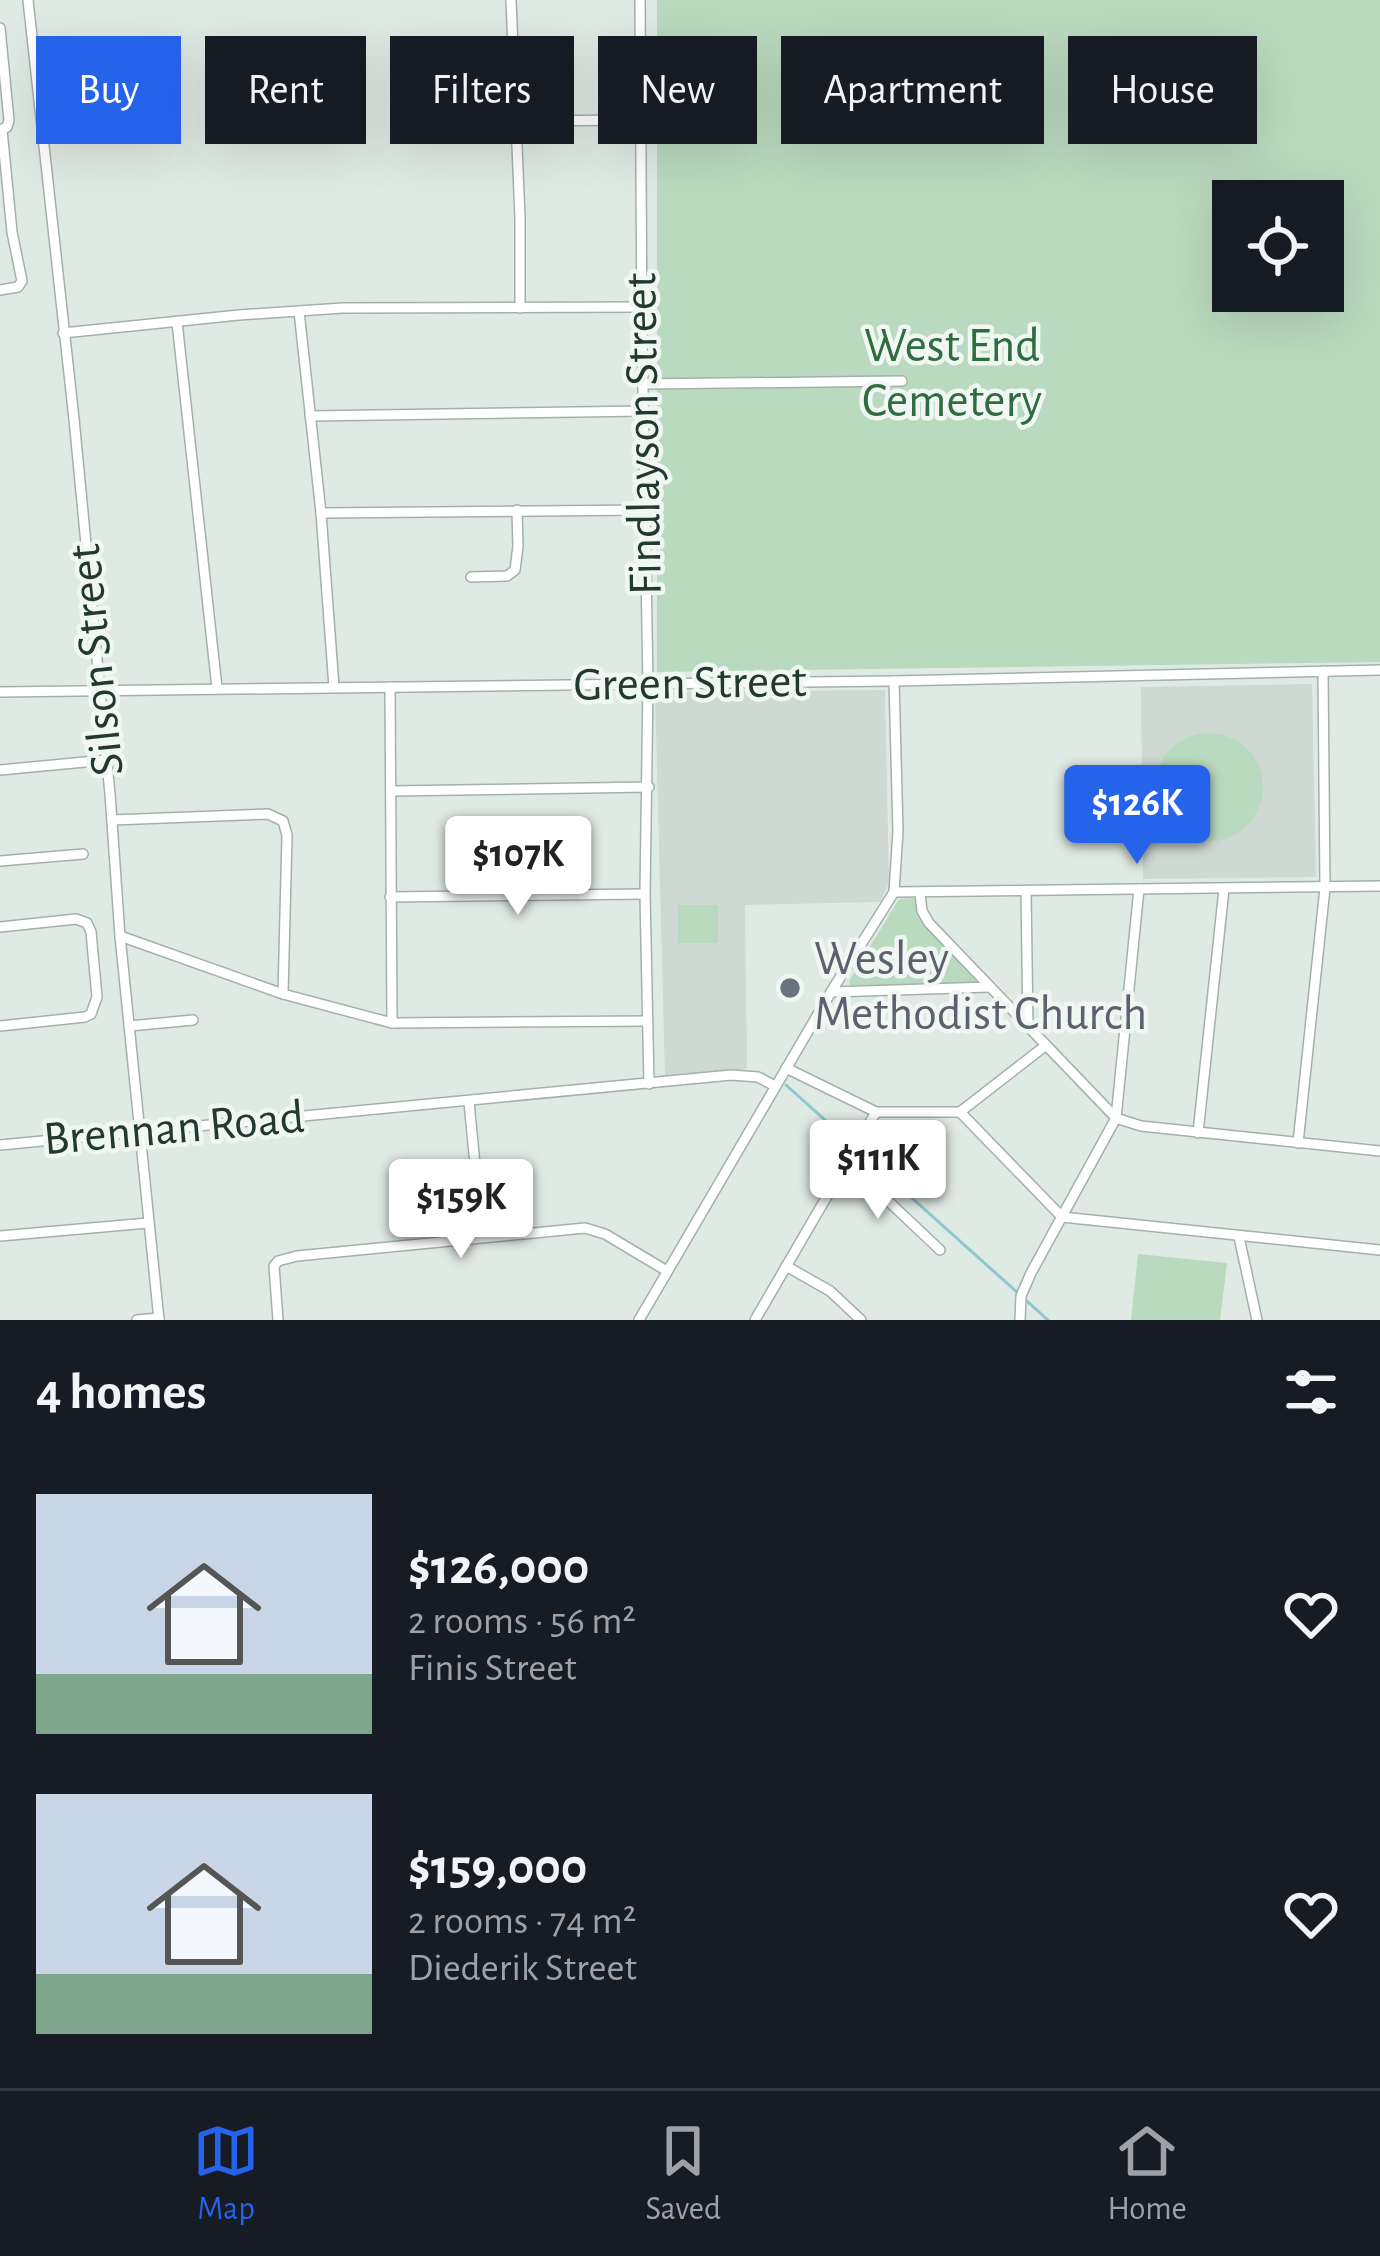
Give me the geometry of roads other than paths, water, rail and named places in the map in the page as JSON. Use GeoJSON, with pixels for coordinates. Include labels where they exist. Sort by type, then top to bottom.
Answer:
{"type":"FeatureCollection","features":[{"type":"Feature","properties":{"kind":"street","name":"Silson Street"},"geometry":{"type":"LineString","coordinates":[[28,0],[159,1319]]}},
{"type":"Feature","properties":{"kind":"street"},"geometry":{"type":"LineString","coordinates":[[511,0],[512,36]]}},
{"type":"Feature","properties":{"kind":"street","name":"Findlayson Street"},"geometry":{"type":"LineString","coordinates":[[640,0],[640,36]]}},
{"type":"Feature","properties":{"kind":"street"},"geometry":{"type":"LineString","coordinates":[[0,28],[9,115],[7,127],[1,130],[22,281],[18,287],[0,290]]}},
{"type":"Feature","properties":{"kind":"street"},"geometry":{"type":"LineString","coordinates":[[516,144],[520,308]]}},
{"type":"Feature","properties":{"kind":"street","name":"Findlayson Street"},"geometry":{"type":"LineString","coordinates":[[641,144],[650,1084]]}},
{"type":"Feature","properties":{"kind":"street"},"geometry":{"type":"LineString","coordinates":[[63,334],[299,311],[641,308]]}},
{"type":"Feature","properties":{"kind":"street"},"geometry":{"type":"LineString","coordinates":[[299,311],[334,687]]}},
{"type":"Feature","properties":{"kind":"street"},"geometry":{"type":"LineString","coordinates":[[177,322],[217,688]]}},
{"type":"Feature","properties":{"kind":"street"},"geometry":{"type":"LineString","coordinates":[[644,384],[902,381]]}},
{"type":"Feature","properties":{"kind":"street"},"geometry":{"type":"LineString","coordinates":[[310,416],[644,411]]}},
{"type":"Feature","properties":{"kind":"street"},"geometry":{"type":"LineString","coordinates":[[471,577],[507,576],[515,571],[517,510]]}},
{"type":"Feature","properties":{"kind":"street"},"geometry":{"type":"LineString","coordinates":[[320,513],[646,510]]}},
{"type":"Feature","properties":{"kind":"street","name":"Green Street"},"geometry":{"type":"LineString","coordinates":[[0,692],[1380,670]]}},
{"type":"Feature","properties":{"kind":"street"},"geometry":{"type":"LineString","coordinates":[[1298,1143],[1325,888],[1323,671]]}},
{"type":"Feature","properties":{"kind":"street"},"geometry":{"type":"LineString","coordinates":[[639,1320],[894,892],[898,832],[894,681]]}},
{"type":"Feature","properties":{"kind":"street"},"geometry":{"type":"LineString","coordinates":[[391,687],[392,1023]]}},
{"type":"Feature","properties":{"kind":"street"},"geometry":{"type":"LineString","coordinates":[[0,770],[106,760]]}},
{"type":"Feature","properties":{"kind":"street"},"geometry":{"type":"LineString","coordinates":[[391,790],[649,787]]}},
{"type":"Feature","properties":{"kind":"street"},"geometry":{"type":"LineString","coordinates":[[112,820],[268,814],[283,821],[287,835],[283,994]]}},
{"type":"Feature","properties":{"kind":"street"},"geometry":{"type":"LineString","coordinates":[[0,861],[83,854]]}},
{"type":"Feature","properties":{"kind":"street"},"geometry":{"type":"LineString","coordinates":[[894,892],[1380,886]]}},
{"type":"Feature","properties":{"kind":"street"},"geometry":{"type":"LineString","coordinates":[[1198,1132],[1224,889]]}},
{"type":"Feature","properties":{"kind":"street"},"geometry":{"type":"LineString","coordinates":[[1020,1320],[1026,1284],[1116,1118],[1139,890]]}},
{"type":"Feature","properties":{"kind":"street"},"geometry":{"type":"LineString","coordinates":[[1026,891],[1028,1027]]}},
{"type":"Feature","properties":{"kind":"street"},"geometry":{"type":"LineString","coordinates":[[920,893],[929,923],[1116,1118],[1141,1126],[1380,1151]]}},
{"type":"Feature","properties":{"kind":"street"},"geometry":{"type":"LineString","coordinates":[[390,897],[645,894]]}},
{"type":"Feature","properties":{"kind":"street"},"geometry":{"type":"LineString","coordinates":[[0,927],[87,923],[97,998],[92,1014],[85,1017],[0,1026]]}},
{"type":"Feature","properties":{"kind":"street"},"geometry":{"type":"LineString","coordinates":[[120,936],[283,994],[392,1023],[647,1021]]}},
{"type":"Feature","properties":{"kind":"street"},"geometry":{"type":"LineString","coordinates":[[831,992],[990,987]]}},
{"type":"Feature","properties":{"kind":"street"},"geometry":{"type":"LineString","coordinates":[[129,1026],[193,1020]]}},
{"type":"Feature","properties":{"kind":"street"},"geometry":{"type":"LineString","coordinates":[[786,1068],[876,1112],[960,1112],[1045,1046]]}},
{"type":"Feature","properties":{"kind":"street","name":"Brennan Road"},"geometry":{"type":"LineString","coordinates":[[0,1144],[731,1075],[758,1077],[775,1086]]}},
{"type":"Feature","properties":{"kind":"street"},"geometry":{"type":"LineString","coordinates":[[469,1102],[482,1237]]}},
{"type":"Feature","properties":{"kind":"street"},"geometry":{"type":"LineString","coordinates":[[754,1320],[876,1112]]}},
{"type":"Feature","properties":{"kind":"street"},"geometry":{"type":"LineString","coordinates":[[960,1112],[1062,1217],[1380,1250]]}},
{"type":"Feature","properties":{"kind":"street"},"geometry":{"type":"LineString","coordinates":[[848,1162],[940,1250]]}},
{"type":"Feature","properties":{"kind":"street"},"geometry":{"type":"LineString","coordinates":[[0,1236],[148,1222]]}},
{"type":"Feature","properties":{"kind":"street"},"geometry":{"type":"LineString","coordinates":[[278,1320],[273,1273],[278,1261],[297,1256],[592,1229],[667,1271]]}},
{"type":"Feature","properties":{"kind":"street"},"geometry":{"type":"LineString","coordinates":[[1239,1237],[1256,1320]]}},
{"type":"Feature","properties":{"kind":"street"},"geometry":{"type":"LineString","coordinates":[[786,1266],[830,1291],[861,1320]]}},
{"type":"Feature","properties":{"kind":"street"},"geometry":{"type":"LineString","coordinates":[[137,1320],[159,1319]]}},
{"type":"Feature","properties":{"kind":"waterway"},"geometry":{"type":"LineString","coordinates":[[786,1085],[1048,1320]]}},
{"type":"Feature","properties":{"kind":"place","name":"Wesley Methodist Church"},"geometry":{"type":"Point","coordinates":[790,988]}},
{"type":"Feature","properties":{"kind":"park label","name":"West End Cemetery"},"geometry":{"type":"Point","coordinates":[952,374]}}]}
